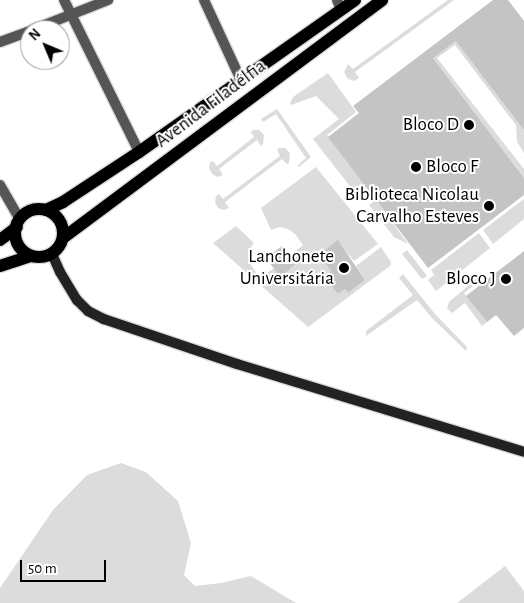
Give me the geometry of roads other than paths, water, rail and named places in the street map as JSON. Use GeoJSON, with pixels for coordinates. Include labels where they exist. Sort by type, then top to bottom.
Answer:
{"type":"FeatureCollection","features":[{"type":"Feature","properties":{"kind":"main road","name":"Avenida Filadélfia"},"geometry":{"type":"LineString","coordinates":[[46,210],[63,202],[139,152],[241,80],[339,5],[355,0]]}},
{"type":"Feature","properties":{"kind":"main road","name":"Avenida Filadélfia"},"geometry":{"type":"LineString","coordinates":[[63,238],[382,0]]}},
{"type":"Feature","properties":{"kind":"main road"},"geometry":{"type":"LineString","coordinates":[[0,240],[32,211],[46,210],[58,218],[63,231],[63,238],[52,254],[31,256],[0,266]]}},
{"type":"Feature","properties":{"kind":"main road"},"geometry":{"type":"LineString","coordinates":[[18,223],[17,241],[20,247],[31,256]]}},
{"type":"Feature","properties":{"kind":"street"},"geometry":{"type":"LineString","coordinates":[[64,0],[139,152]]}},
{"type":"Feature","properties":{"kind":"street"},"geometry":{"type":"LineString","coordinates":[[57,20],[108,0]]}},
{"type":"Feature","properties":{"kind":"street"},"geometry":{"type":"LineString","coordinates":[[204,0],[241,80]]}},
{"type":"Feature","properties":{"kind":"street"},"geometry":{"type":"LineString","coordinates":[[0,42],[20,34]]}},
{"type":"Feature","properties":{"kind":"street"},"geometry":{"type":"LineString","coordinates":[[0,185],[18,223]]}},
{"type":"Feature","properties":{"kind":"street"},"geometry":{"type":"LineString","coordinates":[[52,254],[60,272],[77,300],[88,311],[104,319],[237,364],[524,452]]}},
{"type":"Feature","properties":{"kind":"place","name":"Bloco D"},"geometry":{"type":"Point","coordinates":[469,125]}},
{"type":"Feature","properties":{"kind":"place","name":"Bloco F"},"geometry":{"type":"Point","coordinates":[416,167]}},
{"type":"Feature","properties":{"kind":"place","name":"Biblioteca Nicolau Carvalho Esteves"},"geometry":{"type":"Point","coordinates":[489,206]}},
{"type":"Feature","properties":{"kind":"place","name":"Lanchonete Universitária"},"geometry":{"type":"Point","coordinates":[344,268]}},
{"type":"Feature","properties":{"kind":"place","name":"Bloco J"},"geometry":{"type":"Point","coordinates":[506,279]}}]}
